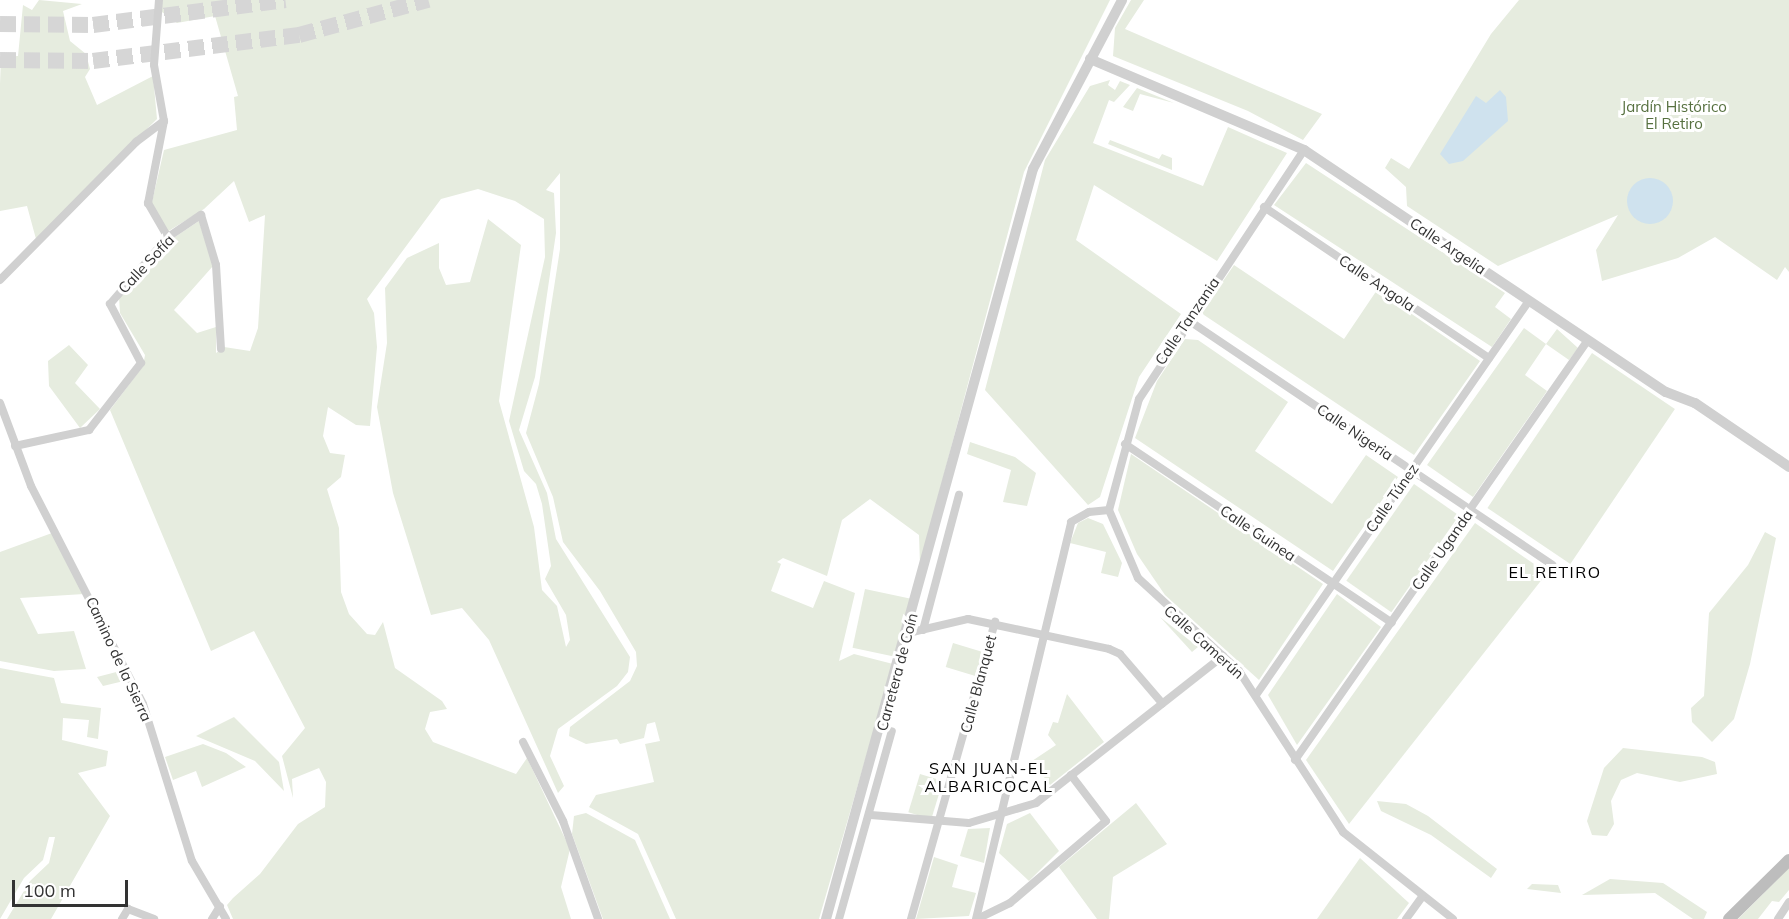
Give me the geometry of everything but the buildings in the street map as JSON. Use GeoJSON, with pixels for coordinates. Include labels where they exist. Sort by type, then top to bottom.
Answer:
{"type":"FeatureCollection","features":[{"type":"Feature","properties":{"kind":"main road"},"geometry":{"type":"LineString","coordinates":[[1729,919],[1789,860]]}},
{"type":"Feature","properties":{"kind":"street"},"geometry":{"type":"LineString","coordinates":[[159,0],[154,65],[164,121],[148,203],[168,237]]}},
{"type":"Feature","properties":{"kind":"street","name":"Carretera de Coín"},"geometry":{"type":"LineString","coordinates":[[829,918],[1034,169],[1122,0]]}},
{"type":"Feature","properties":{"kind":"street","name":"Calle Argelia"},"geometry":{"type":"LineString","coordinates":[[1090,59],[1304,150],[1666,392],[1695,403],[1789,466]]}},
{"type":"Feature","properties":{"kind":"street"},"geometry":{"type":"LineString","coordinates":[[0,280],[136,142],[164,121]]}},
{"type":"Feature","properties":{"kind":"street","name":"Calle Tanzania"},"geometry":{"type":"LineString","coordinates":[[1109,510],[1139,399],[1188,320],[1304,150]]}},
{"type":"Feature","properties":{"kind":"street","name":"Calle Angola"},"geometry":{"type":"LineString","coordinates":[[1264,207],[1489,358]]}},
{"type":"Feature","properties":{"kind":"street","name":"Calle Sofía"},"geometry":{"type":"LineString","coordinates":[[15,446],[89,430],[141,363],[110,304],[168,237],[201,215],[216,265],[221,349]]}},
{"type":"Feature","properties":{"kind":"street","name":"Calle Túnez"},"geometry":{"type":"LineString","coordinates":[[1256,695],[1529,301]]}},
{"type":"Feature","properties":{"kind":"street","name":"Calle Nigeria"},"geometry":{"type":"LineString","coordinates":[[1188,320],[1552,565]]}},
{"type":"Feature","properties":{"kind":"street","name":"Calle Uganda"},"geometry":{"type":"LineString","coordinates":[[1295,760],[1588,340]]}},
{"type":"Feature","properties":{"kind":"street","name":"Camino de la Sierra"},"geometry":{"type":"LineString","coordinates":[[0,403],[15,446],[138,694],[192,861],[226,919]]}},
{"type":"Feature","properties":{"kind":"street","name":"Calle Guinea"},"geometry":{"type":"LineString","coordinates":[[1125,444],[1392,623]]}},
{"type":"Feature","properties":{"kind":"street"},"geometry":{"type":"LineString","coordinates":[[923,630],[959,495]]}},
{"type":"Feature","properties":{"kind":"street"},"geometry":{"type":"LineString","coordinates":[[977,919],[1071,522],[1089,512],[1109,510]]}},
{"type":"Feature","properties":{"kind":"street","name":"Calle Camerún"},"geometry":{"type":"LineString","coordinates":[[1109,510],[1138,578],[1223,656],[1256,695],[1295,760],[1343,832],[1422,897],[1453,919]]}},
{"type":"Feature","properties":{"kind":"street"},"geometry":{"type":"LineString","coordinates":[[908,633],[968,619],[994,622],[1120,654],[1162,703]]}},
{"type":"Feature","properties":{"kind":"street","name":"Calle Blanquet"},"geometry":{"type":"LineString","coordinates":[[911,919],[994,622]]}},
{"type":"Feature","properties":{"kind":"street"},"geometry":{"type":"LineString","coordinates":[[871,814],[939,822],[1002,817],[1036,803],[1223,656]]}},
{"type":"Feature","properties":{"kind":"street","name":"Carretera de Coín"},"geometry":{"type":"LineString","coordinates":[[839,919],[871,814],[892,731]]}},
{"type":"Feature","properties":{"kind":"street"},"geometry":{"type":"LineString","coordinates":[[523,742],[564,821],[598,919]]}},
{"type":"Feature","properties":{"kind":"street"},"geometry":{"type":"LineString","coordinates":[[977,919],[1028,889],[1076,842],[1106,821],[1071,775]]}},
{"type":"Feature","properties":{"kind":"street"},"geometry":{"type":"LineString","coordinates":[[1406,919],[1422,897]]}},
{"type":"Feature","properties":{"kind":"street"},"geometry":{"type":"LineString","coordinates":[[1778,919],[1789,902]]}},
{"type":"Feature","properties":{"kind":"street"},"geometry":{"type":"LineString","coordinates":[[212,919],[220,906]]}},
{"type":"Feature","properties":{"kind":"street"},"geometry":{"type":"LineString","coordinates":[[122,919],[128,909],[154,919]]}},
{"type":"Feature","properties":{"kind":"green space"},"geometry":{"type":"Polygon","coordinates":[[[39,0],[82,4],[63,11],[70,41],[86,54],[90,69],[85,77],[97,105],[153,76],[157,119],[36,239],[27,206],[0,211],[0,84],[1,57],[18,56],[23,5],[32,10],[39,0]]]}},
{"type":"Feature","properties":{"kind":"green space"},"geometry":{"type":"Polygon","coordinates":[[[162,0],[1110,0],[1024,172],[920,565],[919,535],[870,499],[842,520],[827,576],[783,558],[777,562],[781,564],[771,591],[813,608],[824,581],[855,593],[839,661],[854,654],[893,664],[819,919],[676,919],[638,834],[589,807],[596,795],[654,782],[645,744],[660,741],[655,722],[647,724],[644,738],[620,744],[617,739],[586,744],[569,736],[570,727],[630,681],[637,666],[636,652],[600,591],[563,542],[553,497],[526,433],[539,384],[560,249],[560,173],[546,190],[554,193],[556,233],[535,377],[519,430],[547,493],[556,539],[630,657],[628,672],[617,686],[558,729],[550,756],[564,786],[558,793],[489,640],[462,608],[431,615],[393,493],[377,407],[387,343],[385,288],[407,258],[439,243],[439,268],[446,285],[470,282],[488,219],[521,245],[499,401],[534,527],[542,590],[557,606],[566,647],[570,640],[566,615],[545,579],[551,566],[542,504],[536,484],[524,471],[509,421],[545,257],[544,219],[515,201],[478,189],[441,199],[367,299],[374,313],[377,347],[370,426],[356,425],[328,407],[323,436],[330,453],[345,455],[341,477],[327,489],[339,528],[341,592],[349,614],[367,634],[375,635],[383,622],[395,668],[442,701],[447,709],[430,712],[425,729],[433,742],[516,774],[527,758],[570,849],[561,887],[571,919],[233,919],[227,905],[260,874],[298,824],[325,807],[326,782],[319,768],[292,779],[293,798],[282,756],[305,728],[254,631],[211,651],[110,410],[143,366],[145,355],[120,313],[119,297],[166,243],[199,221],[213,266],[174,310],[197,333],[216,327],[216,353],[224,347],[250,351],[258,328],[265,215],[249,222],[234,181],[204,209],[167,232],[151,206],[164,150],[237,130],[234,97],[238,96],[215,16],[177,23],[162,12],[162,0]]]}},
{"type":"Feature","properties":{"kind":"green space"},"geometry":{"type":"Polygon","coordinates":[[[1131,0],[1144,0],[1125,29],[1322,114],[1303,140],[1248,111],[1113,56],[1115,28],[1131,0]]]}},
{"type":"Feature","properties":{"kind":"green space","name":"Jardín Histórico El Retiro"},"geometry":{"type":"Polygon","coordinates":[[[1519,0],[1789,0],[1789,272],[1785,267],[1777,280],[1715,237],[1678,258],[1602,281],[1596,250],[1618,215],[1498,266],[1407,206],[1406,187],[1385,168],[1391,158],[1409,169],[1491,34],[1519,0]]]}},
{"type":"Feature","properties":{"kind":"green space"},"geometry":{"type":"Polygon","coordinates":[[[1110,80],[1108,85],[1115,90],[1120,81],[1130,85],[1114,102],[1109,100],[1093,143],[1203,186],[1228,127],[1287,153],[1217,261],[1094,185],[1076,240],[1181,314],[1139,377],[1100,497],[1088,505],[985,390],[1045,160],[1090,86],[1110,80]]]}},
{"type":"Feature","properties":{"kind":"green space"},"geometry":{"type":"Polygon","coordinates":[[[1137,88],[1174,103],[1140,94],[1133,111],[1123,107],[1137,88]]]}},
{"type":"Feature","properties":{"kind":"green space"},"geometry":{"type":"Polygon","coordinates":[[[1110,140],[1159,159],[1162,154],[1172,158],[1172,170],[1108,144],[1110,140]]]}},
{"type":"Feature","properties":{"kind":"green space"},"geometry":{"type":"Polygon","coordinates":[[[1306,163],[1505,293],[1495,307],[1511,319],[1492,347],[1274,205],[1306,163]]]}},
{"type":"Feature","properties":{"kind":"green space"},"geometry":{"type":"Polygon","coordinates":[[[1234,265],[1344,339],[1377,290],[1480,361],[1414,455],[1201,313],[1234,265]]]}},
{"type":"Feature","properties":{"kind":"green space"},"geometry":{"type":"Polygon","coordinates":[[[1524,328],[1546,344],[1525,375],[1547,391],[1473,497],[1427,465],[1524,328]]]}},
{"type":"Feature","properties":{"kind":"green space"},"geometry":{"type":"Polygon","coordinates":[[[1557,329],[1578,348],[1569,360],[1546,344],[1557,329]]]}},
{"type":"Feature","properties":{"kind":"green space"},"geometry":{"type":"Polygon","coordinates":[[[1185,339],[1198,340],[1288,402],[1255,451],[1332,504],[1366,455],[1398,477],[1333,571],[1135,438],[1157,381],[1185,339]]]}},
{"type":"Feature","properties":{"kind":"green space"},"geometry":{"type":"Polygon","coordinates":[[[69,345],[88,365],[75,383],[100,409],[80,428],[49,386],[48,361],[69,345]]]}},
{"type":"Feature","properties":{"kind":"green space"},"geometry":{"type":"Polygon","coordinates":[[[1592,353],[1675,409],[1570,564],[1487,508],[1592,353]]]}},
{"type":"Feature","properties":{"kind":"green space"},"geometry":{"type":"Polygon","coordinates":[[[970,442],[1015,457],[1036,473],[1027,506],[1003,502],[1011,470],[967,454],[970,442]]]}},
{"type":"Feature","properties":{"kind":"green space"},"geometry":{"type":"Polygon","coordinates":[[[1131,454],[1323,584],[1259,680],[1165,595],[1137,554],[1118,510],[1131,454]]]}},
{"type":"Feature","properties":{"kind":"green space"},"geometry":{"type":"Polygon","coordinates":[[[1414,484],[1459,516],[1391,612],[1346,581],[1414,484]]]}},
{"type":"Feature","properties":{"kind":"green space"},"geometry":{"type":"Polygon","coordinates":[[[1088,518],[1103,524],[1122,563],[1118,577],[1101,573],[1106,552],[1070,543],[1078,523],[1088,518]]]}},
{"type":"Feature","properties":{"kind":"green space"},"geometry":{"type":"Polygon","coordinates":[[[1475,523],[1547,573],[1349,824],[1306,760],[1475,523]]]}},
{"type":"Feature","properties":{"kind":"green space"},"geometry":{"type":"Polygon","coordinates":[[[1765,532],[1776,538],[1750,664],[1734,719],[1712,742],[1692,722],[1691,708],[1704,696],[1709,613],[1748,565],[1765,532]]]}},
{"type":"Feature","properties":{"kind":"green space"},"geometry":{"type":"Polygon","coordinates":[[[52,533],[84,594],[20,598],[38,634],[74,631],[86,669],[54,671],[0,661],[0,552],[52,533]]]}},
{"type":"Feature","properties":{"kind":"green space"},"geometry":{"type":"Polygon","coordinates":[[[865,589],[911,599],[898,657],[853,648],[865,589]]]}},
{"type":"Feature","properties":{"kind":"green space"},"geometry":{"type":"Polygon","coordinates":[[[1337,594],[1381,627],[1297,745],[1268,695],[1337,594]]]}},
{"type":"Feature","properties":{"kind":"green space"},"geometry":{"type":"Polygon","coordinates":[[[1160,617],[1198,647],[1192,652],[1160,617]]]}},
{"type":"Feature","properties":{"kind":"green space"},"geometry":{"type":"Polygon","coordinates":[[[953,643],[983,652],[975,676],[946,667],[953,643]]]}},
{"type":"Feature","properties":{"kind":"green space"},"geometry":{"type":"Polygon","coordinates":[[[0,668],[54,678],[61,703],[101,708],[98,739],[87,737],[89,720],[63,718],[62,740],[108,751],[106,766],[78,773],[110,816],[51,919],[7,919],[30,881],[49,863],[55,837],[49,837],[43,860],[24,878],[0,919],[0,668]]]}},
{"type":"Feature","properties":{"kind":"green space"},"geometry":{"type":"Polygon","coordinates":[[[124,670],[128,680],[103,686],[97,677],[124,670]]]}},
{"type":"Feature","properties":{"kind":"green space"},"geometry":{"type":"Polygon","coordinates":[[[1067,694],[1104,742],[1050,785],[1032,761],[1056,745],[1048,735],[1053,722],[1058,723],[1067,694]]]}},
{"type":"Feature","properties":{"kind":"green space"},"geometry":{"type":"Polygon","coordinates":[[[234,717],[279,762],[284,791],[255,761],[196,736],[234,717]]]}},
{"type":"Feature","properties":{"kind":"green space"},"geometry":{"type":"Polygon","coordinates":[[[203,744],[226,753],[246,767],[202,787],[196,771],[173,780],[165,757],[203,744]]]}},
{"type":"Feature","properties":{"kind":"green space"},"geometry":{"type":"Polygon","coordinates":[[[1623,748],[1702,757],[1715,762],[1717,774],[1680,782],[1637,773],[1621,780],[1611,801],[1614,824],[1607,836],[1592,835],[1587,821],[1604,768],[1623,748]]]}},
{"type":"Feature","properties":{"kind":"green space"},"geometry":{"type":"Polygon","coordinates":[[[920,774],[943,781],[931,819],[908,812],[920,774]]]}},
{"type":"Feature","properties":{"kind":"green space"},"geometry":{"type":"Polygon","coordinates":[[[1377,801],[1406,804],[1428,816],[1497,869],[1491,878],[1431,835],[1381,811],[1377,801]]]}},
{"type":"Feature","properties":{"kind":"green space"},"geometry":{"type":"Polygon","coordinates":[[[1136,803],[1167,844],[1113,877],[1109,919],[1097,919],[1059,867],[1136,803]]]}},
{"type":"Feature","properties":{"kind":"green space"},"geometry":{"type":"Polygon","coordinates":[[[586,813],[635,840],[670,919],[603,919],[572,834],[574,816],[586,813]]]}},
{"type":"Feature","properties":{"kind":"green space"},"geometry":{"type":"Polygon","coordinates":[[[1030,813],[1059,851],[1029,881],[999,853],[1007,824],[1030,813]]]}},
{"type":"Feature","properties":{"kind":"green space"},"geometry":{"type":"Polygon","coordinates":[[[990,828],[984,863],[960,856],[968,829],[990,828]]]}},
{"type":"Feature","properties":{"kind":"green space"},"geometry":{"type":"Polygon","coordinates":[[[934,857],[958,865],[952,887],[976,893],[969,916],[916,919],[934,857]]]}},
{"type":"Feature","properties":{"kind":"green space"},"geometry":{"type":"Polygon","coordinates":[[[1360,858],[1409,903],[1397,919],[1317,919],[1360,858]]]}},
{"type":"Feature","properties":{"kind":"green space"},"geometry":{"type":"Polygon","coordinates":[[[1789,868],[1789,890],[1779,902],[1772,901],[1758,919],[1738,919],[1789,868]]]}},
{"type":"Feature","properties":{"kind":"green space"},"geometry":{"type":"Polygon","coordinates":[[[1610,879],[1663,883],[1707,912],[1704,919],[1693,919],[1655,893],[1582,895],[1610,879]]]}},
{"type":"Feature","properties":{"kind":"green space"},"geometry":{"type":"Polygon","coordinates":[[[1532,884],[1558,885],[1561,893],[1527,889],[1532,884]]]}},
{"type":"Feature","properties":{"kind":"water"},"geometry":{"type":"Polygon","coordinates":[[[1500,90],[1506,97],[1508,121],[1463,161],[1449,164],[1440,154],[1476,96],[1486,103],[1500,90]]]}},
{"type":"Feature","properties":{"kind":"water"},"geometry":{"type":"Polygon","coordinates":[[[1650,178],[1666,185],[1673,201],[1666,217],[1650,224],[1634,217],[1627,201],[1634,185],[1650,178]]]}},
{"type":"Feature","properties":{"kind":"tunnel"},"geometry":{"type":"LineString","coordinates":[[0,24],[93,25],[285,0]]}},
{"type":"Feature","properties":{"kind":"tunnel"},"geometry":{"type":"LineString","coordinates":[[0,60],[93,61],[299,35],[428,0]]}},
{"type":"Feature","properties":{"kind":"district","name":"EL RETIRO"},"geometry":{"type":"Point","coordinates":[1555,572]}},
{"type":"Feature","properties":{"kind":"district","name":"SAN JUAN-EL ALBARICOCAL"},"geometry":{"type":"Point","coordinates":[989,777]}}]}
